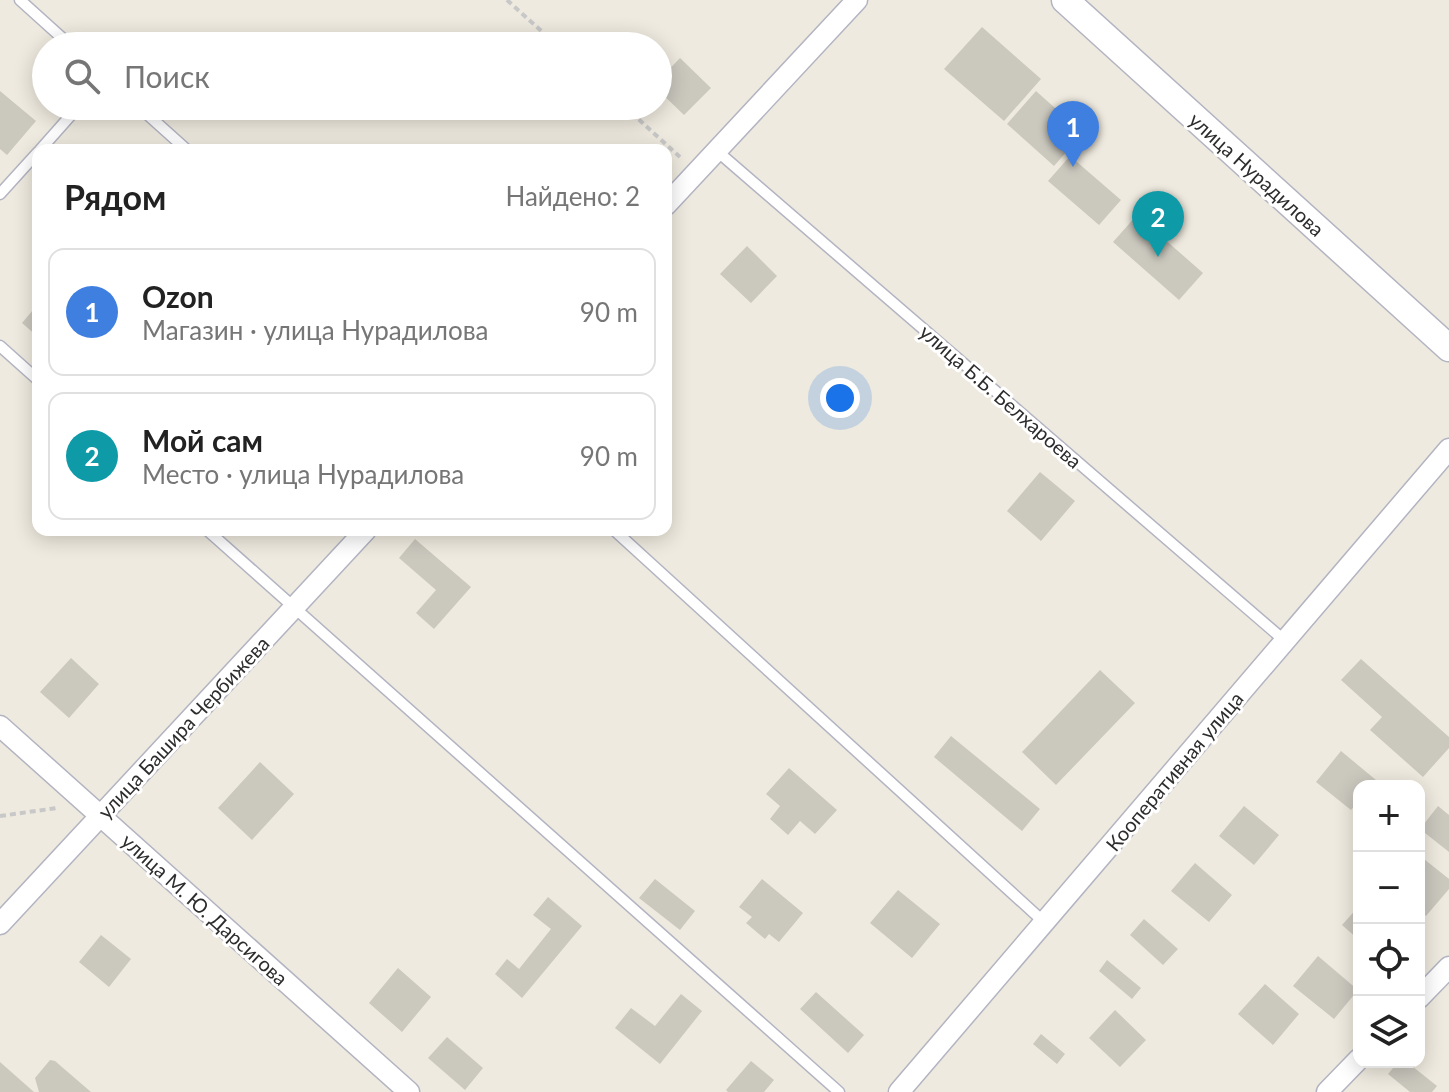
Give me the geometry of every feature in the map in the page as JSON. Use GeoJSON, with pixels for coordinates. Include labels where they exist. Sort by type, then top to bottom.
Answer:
{"type":"FeatureCollection","features":[{"type":"Feature","properties":{"kind":"street"},"geometry":{"type":"LineString","coordinates":[[672,199],[857,0]]}},
{"type":"Feature","properties":{"kind":"street","name":"улица Нурадилова"},"geometry":{"type":"LineString","coordinates":[[1065,0],[1449,348]]}},
{"type":"Feature","properties":{"kind":"street","name":"Кооперативная улица"},"geometry":{"type":"LineString","coordinates":[[899,1092],[1449,449]]}},
{"type":"Feature","properties":{"kind":"street","name":"улица Башира Чербижева"},"geometry":{"type":"LineString","coordinates":[[0,924],[361,536]]}},
{"type":"Feature","properties":{"kind":"street","name":"улица М. Ю. Дарсигова"},"geometry":{"type":"LineString","coordinates":[[0,726],[409,1092]]}},
{"type":"Feature","properties":{"kind":"street"},"geometry":{"type":"LineString","coordinates":[[1421,996],[1449,967]]}},
{"type":"Feature","properties":{"kind":"street"},"geometry":{"type":"LineString","coordinates":[[1327,1092],[1353,1065]]}},
{"type":"Feature","properties":{"kind":"lane"},"geometry":{"type":"LineString","coordinates":[[20,0],[55,32]]}},
{"type":"Feature","properties":{"kind":"lane"},"geometry":{"type":"LineString","coordinates":[[45,144],[67,120]]}},
{"type":"Feature","properties":{"kind":"lane"},"geometry":{"type":"LineString","coordinates":[[154,120],[180,144]]}},
{"type":"Feature","properties":{"kind":"lane","name":"улица Б.Б. Белхароева"},"geometry":{"type":"LineString","coordinates":[[717,151],[1285,641]]}},
{"type":"Feature","properties":{"kind":"lane"},"geometry":{"type":"LineString","coordinates":[[0,194],[32,159]]}},
{"type":"Feature","properties":{"kind":"lane"},"geometry":{"type":"LineString","coordinates":[[0,346],[32,375]]}},
{"type":"Feature","properties":{"kind":"lane"},"geometry":{"type":"LineString","coordinates":[[214,536],[839,1092]]}},
{"type":"Feature","properties":{"kind":"lane"},"geometry":{"type":"LineString","coordinates":[[621,536],[1045,923]]}},
{"type":"Feature","properties":{"kind":"path"},"geometry":{"type":"LineString","coordinates":[[507,0],[542,32]]}},
{"type":"Feature","properties":{"kind":"path"},"geometry":{"type":"LineString","coordinates":[[639,120],[666,144]]}},
{"type":"Feature","properties":{"kind":"path"},"geometry":{"type":"LineString","coordinates":[[672,149],[697,172]]}},
{"type":"Feature","properties":{"kind":"path"},"geometry":{"type":"LineString","coordinates":[[0,816],[58,808],[83,800]]}},
{"type":"Feature","properties":{"kind":"building"},"geometry":{"type":"Polygon","coordinates":[[[982,27],[1041,79],[1004,121],[944,69],[982,27]]]}},
{"type":"Feature","properties":{"kind":"building"},"geometry":{"type":"Polygon","coordinates":[[[680,58],[711,88],[684,115],[672,103],[672,66],[680,58]]]}},
{"type":"Feature","properties":{"kind":"building"},"geometry":{"type":"Polygon","coordinates":[[[0,91],[36,121],[7,155],[0,149],[0,91]]]}},
{"type":"Feature","properties":{"kind":"building"},"geometry":{"type":"Polygon","coordinates":[[[1036,91],[1083,133],[1054,166],[1007,124],[1036,91]]]}},
{"type":"Feature","properties":{"kind":"building"},"geometry":{"type":"Polygon","coordinates":[[[1070,156],[1121,200],[1099,225],[1048,181],[1070,156]]]}},
{"type":"Feature","properties":{"kind":"building"},"geometry":{"type":"Polygon","coordinates":[[[1137,215],[1203,273],[1179,300],[1113,242],[1137,215]]]}},
{"type":"Feature","properties":{"kind":"building"},"geometry":{"type":"Polygon","coordinates":[[[747,246],[777,276],[751,303],[720,274],[747,246]]]}},
{"type":"Feature","properties":{"kind":"building"},"geometry":{"type":"Polygon","coordinates":[[[32,311],[32,332],[22,323],[32,311]]]}},
{"type":"Feature","properties":{"kind":"building"},"geometry":{"type":"Polygon","coordinates":[[[1040,472],[1075,501],[1041,541],[1007,511],[1040,472]]]}},
{"type":"Feature","properties":{"kind":"building"},"geometry":{"type":"Polygon","coordinates":[[[415,539],[471,587],[434,629],[416,613],[436,590],[399,558],[415,539]]]}},
{"type":"Feature","properties":{"kind":"building"},"geometry":{"type":"Polygon","coordinates":[[[71,658],[99,684],[69,718],[40,692],[71,658]]]}},
{"type":"Feature","properties":{"kind":"building"},"geometry":{"type":"Polygon","coordinates":[[[1361,659],[1449,737],[1449,748],[1423,777],[1370,730],[1382,717],[1341,680],[1361,659]]]}},
{"type":"Feature","properties":{"kind":"building"},"geometry":{"type":"Polygon","coordinates":[[[1100,670],[1135,703],[1056,785],[1022,752],[1100,670]]]}},
{"type":"Feature","properties":{"kind":"building"},"geometry":{"type":"Polygon","coordinates":[[[951,736],[1040,809],[1022,831],[934,757],[951,736]]]}},
{"type":"Feature","properties":{"kind":"building"},"geometry":{"type":"Polygon","coordinates":[[[1341,751],[1376,780],[1353,780],[1351,810],[1316,782],[1341,751]]]}},
{"type":"Feature","properties":{"kind":"building"},"geometry":{"type":"Polygon","coordinates":[[[260,762],[294,794],[252,840],[218,808],[260,762]]]}},
{"type":"Feature","properties":{"kind":"building"},"geometry":{"type":"Polygon","coordinates":[[[789,768],[837,810],[815,834],[800,821],[788,835],[770,819],[780,806],[766,794],[789,768]]]}},
{"type":"Feature","properties":{"kind":"building"},"geometry":{"type":"Polygon","coordinates":[[[1244,806],[1279,835],[1254,865],[1219,836],[1244,806]]]}},
{"type":"Feature","properties":{"kind":"building"},"geometry":{"type":"Polygon","coordinates":[[[1438,806],[1449,815],[1449,852],[1425,833],[1425,823],[1438,806]]]}},
{"type":"Feature","properties":{"kind":"building"},"geometry":{"type":"Polygon","coordinates":[[[1425,860],[1449,879],[1449,889],[1426,916],[1425,860]]]}},
{"type":"Feature","properties":{"kind":"building"},"geometry":{"type":"Polygon","coordinates":[[[1195,863],[1232,895],[1209,922],[1171,891],[1195,863]]]}},
{"type":"Feature","properties":{"kind":"building"},"geometry":{"type":"Polygon","coordinates":[[[655,879],[695,911],[680,930],[639,898],[655,879]]]}},
{"type":"Feature","properties":{"kind":"building"},"geometry":{"type":"Polygon","coordinates":[[[762,879],[803,913],[779,942],[769,934],[765,939],[746,923],[752,917],[739,907],[762,879]]]}},
{"type":"Feature","properties":{"kind":"building"},"geometry":{"type":"Polygon","coordinates":[[[898,890],[940,924],[912,958],[870,923],[898,890]]]}},
{"type":"Feature","properties":{"kind":"building"},"geometry":{"type":"Polygon","coordinates":[[[548,897],[582,926],[522,998],[495,974],[507,959],[519,969],[551,929],[533,915],[548,897]]]}},
{"type":"Feature","properties":{"kind":"building"},"geometry":{"type":"Polygon","coordinates":[[[1353,913],[1353,935],[1342,925],[1353,913]]]}},
{"type":"Feature","properties":{"kind":"building"},"geometry":{"type":"Polygon","coordinates":[[[1144,919],[1178,949],[1163,965],[1130,935],[1144,919]]]}},
{"type":"Feature","properties":{"kind":"building"},"geometry":{"type":"Polygon","coordinates":[[[101,935],[131,959],[109,987],[79,962],[101,935]]]}},
{"type":"Feature","properties":{"kind":"building"},"geometry":{"type":"Polygon","coordinates":[[[1318,956],[1353,986],[1353,996],[1334,1019],[1293,986],[1318,956]]]}},
{"type":"Feature","properties":{"kind":"building"},"geometry":{"type":"Polygon","coordinates":[[[1107,960],[1141,988],[1132,999],[1099,971],[1107,960]]]}},
{"type":"Feature","properties":{"kind":"building"},"geometry":{"type":"Polygon","coordinates":[[[398,968],[431,997],[402,1032],[369,1003],[398,968]]]}},
{"type":"Feature","properties":{"kind":"building"},"geometry":{"type":"Polygon","coordinates":[[[1265,984],[1299,1014],[1273,1045],[1238,1014],[1265,984]]]}},
{"type":"Feature","properties":{"kind":"building"},"geometry":{"type":"Polygon","coordinates":[[[816,992],[864,1035],[848,1053],[800,1009],[816,992]]]}},
{"type":"Feature","properties":{"kind":"building"},"geometry":{"type":"Polygon","coordinates":[[[681,994],[702,1011],[660,1064],[615,1028],[631,1008],[655,1026],[681,994]]]}},
{"type":"Feature","properties":{"kind":"building"},"geometry":{"type":"Polygon","coordinates":[[[1115,1010],[1146,1040],[1120,1067],[1089,1038],[1115,1010]]]}},
{"type":"Feature","properties":{"kind":"building"},"geometry":{"type":"Polygon","coordinates":[[[1041,1034],[1065,1054],[1057,1064],[1033,1044],[1041,1034]]]}},
{"type":"Feature","properties":{"kind":"building"},"geometry":{"type":"Polygon","coordinates":[[[447,1037],[483,1068],[465,1090],[428,1058],[447,1037]]]}},
{"type":"Feature","properties":{"kind":"building"},"geometry":{"type":"Polygon","coordinates":[[[50,1060],[91,1092],[39,1092],[35,1078],[50,1060]]]}},
{"type":"Feature","properties":{"kind":"building"},"geometry":{"type":"Polygon","coordinates":[[[751,1061],[774,1080],[764,1092],[728,1092],[726,1090],[751,1061]]]}},
{"type":"Feature","properties":{"kind":"building"},"geometry":{"type":"Polygon","coordinates":[[[0,1062],[34,1092],[0,1092],[0,1062]]]}},
{"type":"Feature","properties":{"kind":"building"},"geometry":{"type":"Polygon","coordinates":[[[1393,1068],[1414,1068],[1437,1086],[1432,1092],[1410,1092],[1388,1074],[1393,1068]]]}},
{"type":"Feature","properties":{"kind":"place","name":"Ozon"},"geometry":{"type":"Point","coordinates":[1073,167]}},
{"type":"Feature","properties":{"kind":"place","name":"Мой сам"},"geometry":{"type":"Point","coordinates":[1158,257]}}]}
